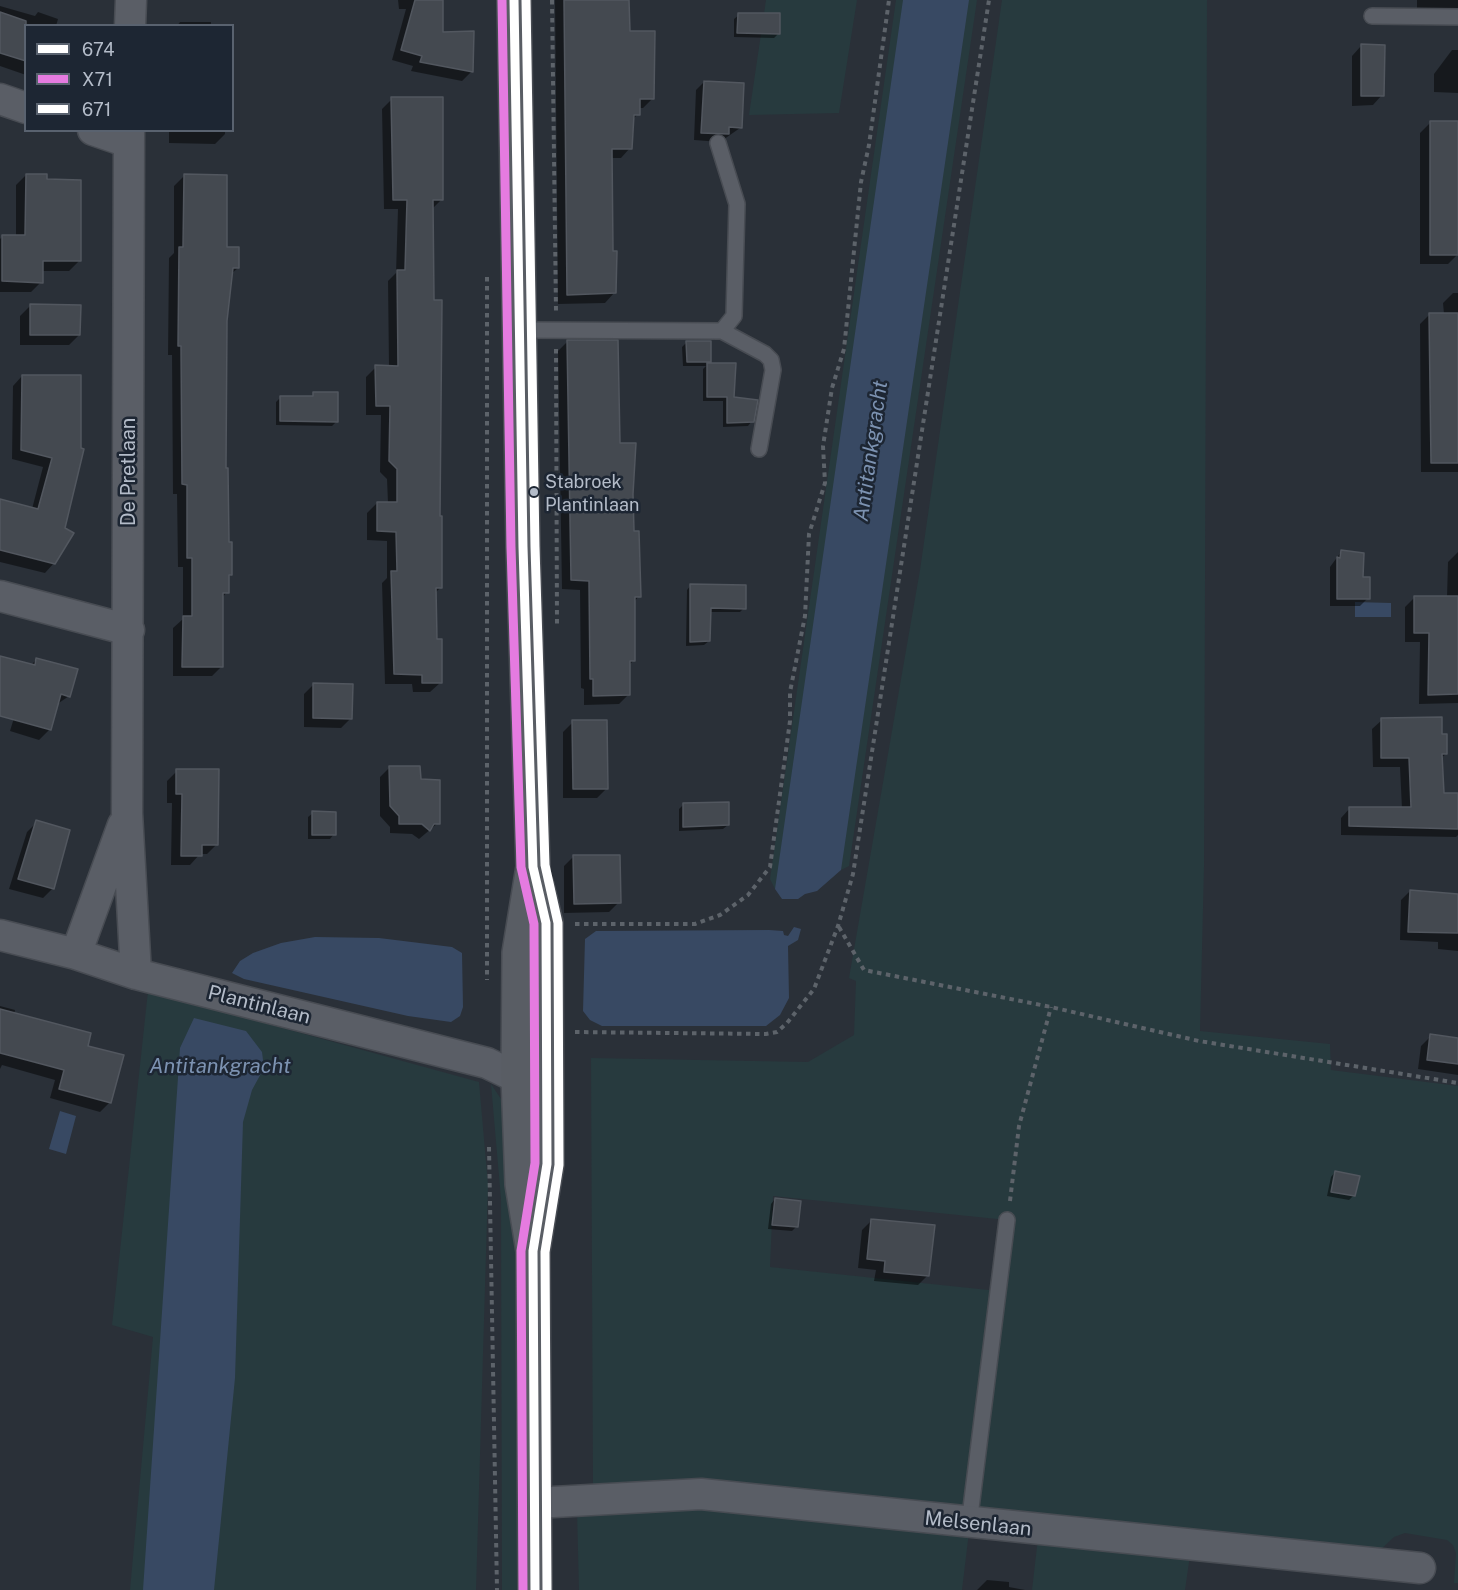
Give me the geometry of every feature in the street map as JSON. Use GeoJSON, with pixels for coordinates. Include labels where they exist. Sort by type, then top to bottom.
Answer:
{"type":"FeatureCollection","features":[{"type":"Feature","properties":{"kind":"main road"},"geometry":{"type":"LineString","coordinates":[[514,0],[519,330],[533,867],[519,953],[532,1078],[522,1184],[533,1251],[535,1590]]}},
{"type":"Feature","properties":{"kind":"main road"},"geometry":{"type":"LineString","coordinates":[[532,1078],[546,1032],[546,923],[533,867]]}},
{"type":"Feature","properties":{"kind":"street"},"geometry":{"type":"LineString","coordinates":[[130,24],[131,0]]}},
{"type":"Feature","properties":{"kind":"street"},"geometry":{"type":"LineString","coordinates":[[0,99],[24,107]]}},
{"type":"Feature","properties":{"kind":"street"},"geometry":{"type":"LineString","coordinates":[[105,132],[128,136]]}},
{"type":"Feature","properties":{"kind":"street","name":"De Pretlaan"},"geometry":{"type":"LineString","coordinates":[[128,136],[127,813],[136,974]]}},
{"type":"Feature","properties":{"kind":"street"},"geometry":{"type":"LineString","coordinates":[[0,596],[129,630]]}},
{"type":"Feature","properties":{"kind":"street","name":"De Pretlaan"},"geometry":{"type":"LineString","coordinates":[[76,954],[127,813]]}},
{"type":"Feature","properties":{"kind":"street","name":"Plantinlaan"},"geometry":{"type":"LineString","coordinates":[[0,935],[76,954],[136,974],[487,1063],[532,1078]]}},
{"type":"Feature","properties":{"kind":"street","name":"Melsenlaan"},"geometry":{"type":"LineString","coordinates":[[535,1503],[701,1494],[969,1524],[1420,1568]]}},
{"type":"Feature","properties":{"kind":"lane"},"geometry":{"type":"LineString","coordinates":[[1372,16],[1458,17]]}},
{"type":"Feature","properties":{"kind":"lane"},"geometry":{"type":"LineString","coordinates":[[718,143],[737,204],[734,316],[722,331]]}},
{"type":"Feature","properties":{"kind":"lane"},"geometry":{"type":"LineString","coordinates":[[519,330],[722,331],[765,354],[771,360],[773,370],[759,448]]}},
{"type":"Feature","properties":{"kind":"lane"},"geometry":{"type":"LineString","coordinates":[[969,1524],[1007,1220]]}},
{"type":"Feature","properties":{"kind":"path"},"geometry":{"type":"LineString","coordinates":[[552,0],[558,627]]}},
{"type":"Feature","properties":{"kind":"path"},"geometry":{"type":"LineString","coordinates":[[570,924],[695,924],[720,915],[748,895],[770,867],[790,721],[790,692],[806,616],[809,534],[825,483],[823,446],[832,388],[844,349],[861,182],[869,146],[889,0]]}},
{"type":"Feature","properties":{"kind":"path"},"geometry":{"type":"LineString","coordinates":[[546,1032],[777,1032],[814,989],[838,926],[853,874],[989,0]]}},
{"type":"Feature","properties":{"kind":"path"},"geometry":{"type":"LineString","coordinates":[[486,271],[487,984]]}},
{"type":"Feature","properties":{"kind":"path"},"geometry":{"type":"LineString","coordinates":[[838,926],[864,970],[1051,1007],[1199,1041],[1458,1083]]}},
{"type":"Feature","properties":{"kind":"path"},"geometry":{"type":"LineString","coordinates":[[1007,1220],[1019,1126],[1051,1007]]}},
{"type":"Feature","properties":{"kind":"path"},"geometry":{"type":"LineString","coordinates":[[489,1146],[497,1590]]}},
{"type":"Feature","properties":{"kind":"green space"},"geometry":{"type":"Polygon","coordinates":[[[766,0],[857,0],[839,113],[749,115],[766,0]]]}},
{"type":"Feature","properties":{"kind":"green space"},"geometry":{"type":"Polygon","coordinates":[[[896,0],[910,0],[783,881],[775,889],[770,879],[896,0]]]}},
{"type":"Feature","properties":{"kind":"green space"},"geometry":{"type":"Polygon","coordinates":[[[962,0],[977,0],[849,866],[841,870],[836,862],[962,0]]]}},
{"type":"Feature","properties":{"kind":"green space"},"geometry":{"type":"Polygon","coordinates":[[[1002,0],[1207,0],[1204,867],[1200,1031],[1330,1044],[1331,1070],[1458,1086],[1458,1583],[1454,1583],[1456,1553],[1453,1545],[1447,1540],[1405,1533],[1394,1537],[1377,1553],[593,1490],[591,1058],[808,1062],[854,1035],[856,981],[849,978],[920,570],[1002,0]],[[773,1196],[770,1267],[998,1291],[1007,1220],[773,1196]]]}},
{"type":"Feature","properties":{"kind":"green space"},"geometry":{"type":"Polygon","coordinates":[[[148,991],[479,1082],[488,1185],[476,1590],[130,1590],[153,1337],[112,1325],[148,991]]]}},
{"type":"Feature","properties":{"kind":"green space"},"geometry":{"type":"Polygon","coordinates":[[[491,1084],[509,1111],[517,1224],[517,1590],[502,1590],[501,1199],[491,1084]]]}},
{"type":"Feature","properties":{"kind":"green space"},"geometry":{"type":"Polygon","coordinates":[[[684,1501],[969,1532],[962,1590],[579,1590],[577,1510],[684,1501]]]}},
{"type":"Feature","properties":{"kind":"green space"},"geometry":{"type":"Polygon","coordinates":[[[1038,1538],[1190,1555],[1185,1590],[1032,1590],[1038,1538]]]}},
{"type":"Feature","properties":{"kind":"water","name":"Antitankgracht"},"geometry":{"type":"Polygon","coordinates":[[[903,0],[969,0],[841,870],[817,891],[805,894],[798,899],[782,899],[775,889],[903,0]]]}},
{"type":"Feature","properties":{"kind":"water"},"geometry":{"type":"Polygon","coordinates":[[[1355,602],[1391,603],[1391,617],[1355,617],[1355,602]]]}},
{"type":"Feature","properties":{"kind":"water"},"geometry":{"type":"Polygon","coordinates":[[[794,927],[801,929],[798,940],[788,946],[789,998],[780,1015],[766,1026],[602,1026],[590,1020],[583,1011],[585,939],[596,931],[769,930],[783,931],[784,935],[788,936],[794,927]]]}},
{"type":"Feature","properties":{"kind":"water"},"geometry":{"type":"Polygon","coordinates":[[[315,937],[379,938],[452,947],[462,953],[463,1007],[460,1016],[451,1022],[408,1016],[244,979],[232,973],[240,961],[253,953],[281,943],[315,937]]]}},
{"type":"Feature","properties":{"kind":"water","name":"Antitankgracht"},"geometry":{"type":"Polygon","coordinates":[[[194,1018],[246,1031],[262,1052],[264,1068],[252,1090],[243,1122],[235,1378],[214,1590],[143,1590],[180,1048],[194,1018]]]}},
{"type":"Feature","properties":{"kind":"water"},"geometry":{"type":"Polygon","coordinates":[[[60,1111],[76,1116],[66,1154],[49,1149],[60,1111]]]}},
{"type":"Feature","properties":{"kind":"building"},"geometry":{"type":"Polygon","coordinates":[[[415,0],[443,0],[443,32],[474,31],[473,72],[420,62],[422,56],[401,50],[415,0]]]}},
{"type":"Feature","properties":{"kind":"building"},"geometry":{"type":"Polygon","coordinates":[[[564,0],[629,0],[630,31],[655,31],[654,99],[640,99],[640,115],[634,115],[632,149],[612,149],[613,251],[617,251],[616,293],[567,295],[564,0]]]}},
{"type":"Feature","properties":{"kind":"building"},"geometry":{"type":"Polygon","coordinates":[[[0,12],[26,21],[24,24],[24,60],[0,53],[0,12]]]}},
{"type":"Feature","properties":{"kind":"building"},"geometry":{"type":"Polygon","coordinates":[[[738,13],[780,13],[780,34],[737,33],[738,13]]]}},
{"type":"Feature","properties":{"kind":"building"},"geometry":{"type":"Polygon","coordinates":[[[1361,44],[1385,45],[1384,96],[1361,96],[1361,44]]]}},
{"type":"Feature","properties":{"kind":"building"},"geometry":{"type":"Polygon","coordinates":[[[704,81],[744,83],[742,128],[729,127],[729,134],[701,133],[704,81]]]}},
{"type":"Feature","properties":{"kind":"building"},"geometry":{"type":"Polygon","coordinates":[[[391,97],[443,97],[443,200],[433,200],[434,300],[442,300],[440,516],[442,516],[442,588],[436,588],[437,639],[442,639],[442,683],[422,683],[422,675],[394,674],[391,571],[397,571],[396,532],[377,531],[377,502],[397,502],[397,469],[389,461],[390,406],[376,406],[375,365],[398,366],[397,270],[405,270],[407,200],[393,200],[391,97]]]}},
{"type":"Feature","properties":{"kind":"building"},"geometry":{"type":"Polygon","coordinates":[[[1430,121],[1458,121],[1458,255],[1430,255],[1430,121]]]}},
{"type":"Feature","properties":{"kind":"building"},"geometry":{"type":"Polygon","coordinates":[[[26,174],[47,174],[47,179],[81,180],[81,261],[43,261],[43,283],[2,281],[2,235],[25,235],[26,174]]]}},
{"type":"Feature","properties":{"kind":"building"},"geometry":{"type":"Polygon","coordinates":[[[184,174],[227,175],[227,247],[239,247],[239,268],[233,268],[227,321],[226,468],[228,468],[232,575],[229,575],[229,593],[223,593],[223,667],[182,667],[183,616],[192,616],[192,558],[187,558],[187,485],[182,484],[181,346],[178,346],[179,247],[183,247],[184,174]]]}},
{"type":"Feature","properties":{"kind":"building"},"geometry":{"type":"Polygon","coordinates":[[[30,304],[81,305],[80,335],[30,335],[30,304]]]}},
{"type":"Feature","properties":{"kind":"building"},"geometry":{"type":"Polygon","coordinates":[[[1429,313],[1458,313],[1458,463],[1431,463],[1429,313]]]}},
{"type":"Feature","properties":{"kind":"building"},"geometry":{"type":"Polygon","coordinates":[[[567,340],[618,340],[620,443],[636,443],[633,494],[634,531],[639,531],[641,597],[635,597],[635,661],[630,661],[630,695],[593,696],[593,679],[590,679],[589,581],[571,580],[567,340]]]}},
{"type":"Feature","properties":{"kind":"building"},"geometry":{"type":"Polygon","coordinates":[[[686,341],[711,341],[711,362],[687,362],[686,341]]]}},
{"type":"Feature","properties":{"kind":"building"},"geometry":{"type":"Polygon","coordinates":[[[707,363],[736,363],[734,397],[758,400],[754,422],[727,423],[727,397],[707,397],[707,363]]]}},
{"type":"Feature","properties":{"kind":"building"},"geometry":{"type":"Polygon","coordinates":[[[22,375],[81,375],[81,448],[84,449],[65,528],[74,533],[55,564],[0,550],[0,499],[38,509],[52,458],[21,450],[22,375]]]}},
{"type":"Feature","properties":{"kind":"building"},"geometry":{"type":"Polygon","coordinates":[[[313,392],[338,392],[338,422],[280,421],[280,396],[313,396],[313,392]]]}},
{"type":"Feature","properties":{"kind":"building"},"geometry":{"type":"Polygon","coordinates":[[[1341,550],[1364,553],[1363,577],[1370,577],[1370,599],[1337,599],[1337,557],[1340,558],[1341,550]]]}},
{"type":"Feature","properties":{"kind":"building"},"geometry":{"type":"Polygon","coordinates":[[[690,584],[746,585],[746,609],[711,608],[710,641],[690,642],[690,584]]]}},
{"type":"Feature","properties":{"kind":"building"},"geometry":{"type":"Polygon","coordinates":[[[1414,596],[1458,596],[1458,694],[1428,695],[1429,633],[1414,633],[1414,596]]]}},
{"type":"Feature","properties":{"kind":"building"},"geometry":{"type":"Polygon","coordinates":[[[0,656],[35,665],[36,658],[78,669],[70,697],[61,694],[51,730],[0,716],[0,656]]]}},
{"type":"Feature","properties":{"kind":"building"},"geometry":{"type":"Polygon","coordinates":[[[313,683],[353,684],[352,719],[313,718],[313,683]]]}},
{"type":"Feature","properties":{"kind":"building"},"geometry":{"type":"Polygon","coordinates":[[[1442,717],[1442,734],[1447,734],[1447,754],[1442,754],[1444,793],[1458,793],[1458,829],[1349,826],[1349,807],[1411,807],[1409,758],[1381,758],[1381,718],[1442,717]]]}},
{"type":"Feature","properties":{"kind":"building"},"geometry":{"type":"Polygon","coordinates":[[[572,720],[607,720],[608,789],[573,789],[572,720]]]}},
{"type":"Feature","properties":{"kind":"building"},"geometry":{"type":"Polygon","coordinates":[[[389,766],[420,766],[421,779],[440,780],[440,824],[434,824],[430,831],[422,824],[399,824],[399,816],[390,806],[389,766]]]}},
{"type":"Feature","properties":{"kind":"building"},"geometry":{"type":"Polygon","coordinates":[[[176,769],[219,769],[218,845],[202,845],[202,856],[181,856],[182,794],[176,794],[176,769]]]}},
{"type":"Feature","properties":{"kind":"building"},"geometry":{"type":"Polygon","coordinates":[[[729,802],[729,825],[683,827],[683,803],[729,802]]]}},
{"type":"Feature","properties":{"kind":"building"},"geometry":{"type":"Polygon","coordinates":[[[312,811],[336,812],[336,835],[312,835],[312,811]]]}},
{"type":"Feature","properties":{"kind":"building"},"geometry":{"type":"Polygon","coordinates":[[[36,820],[70,830],[54,889],[18,879],[36,820]]]}},
{"type":"Feature","properties":{"kind":"building"},"geometry":{"type":"Polygon","coordinates":[[[573,855],[620,855],[621,903],[574,904],[573,855]]]}},
{"type":"Feature","properties":{"kind":"building"},"geometry":{"type":"Polygon","coordinates":[[[1410,890],[1458,894],[1458,933],[1408,932],[1410,890]]]}},
{"type":"Feature","properties":{"kind":"building"},"geometry":{"type":"Polygon","coordinates":[[[0,1009],[91,1033],[88,1046],[124,1055],[111,1103],[59,1089],[64,1070],[0,1053],[0,1009]]]}},
{"type":"Feature","properties":{"kind":"building"},"geometry":{"type":"Polygon","coordinates":[[[1430,1034],[1458,1038],[1458,1064],[1427,1060],[1430,1034]]]}},
{"type":"Feature","properties":{"kind":"building"},"geometry":{"type":"Polygon","coordinates":[[[1335,1171],[1360,1176],[1355,1196],[1331,1192],[1335,1171]]]}},
{"type":"Feature","properties":{"kind":"building"},"geometry":{"type":"Polygon","coordinates":[[[775,1198],[801,1201],[798,1227],[772,1225],[775,1198]]]}},
{"type":"Feature","properties":{"kind":"building"},"geometry":{"type":"Polygon","coordinates":[[[871,1219],[935,1225],[929,1276],[884,1272],[885,1261],[867,1259],[871,1219]]]}},
{"type":"Feature","properties":{"kind":"transit line","name":"X71"},"geometry":{"type":"LineString","coordinates":[[502,0],[511,547],[521,867],[534,924],[535,1163],[521,1251],[523,1590]]}},
{"type":"Feature","properties":{"kind":"transit line","name":"674"},"geometry":{"type":"LineString","coordinates":[[514,0],[523,547],[533,867],[546,923],[547,1164],[533,1251],[535,1590]]}},
{"type":"Feature","properties":{"kind":"transit line","name":"671"},"geometry":{"type":"LineString","coordinates":[[526,0],[535,547],[545,865],[558,923],[559,1165],[545,1252],[547,1590]]}},
{"type":"Feature","properties":{"kind":"place","name":"Stabroek Plantinlaan"},"geometry":{"type":"Point","coordinates":[534,492]}}]}
